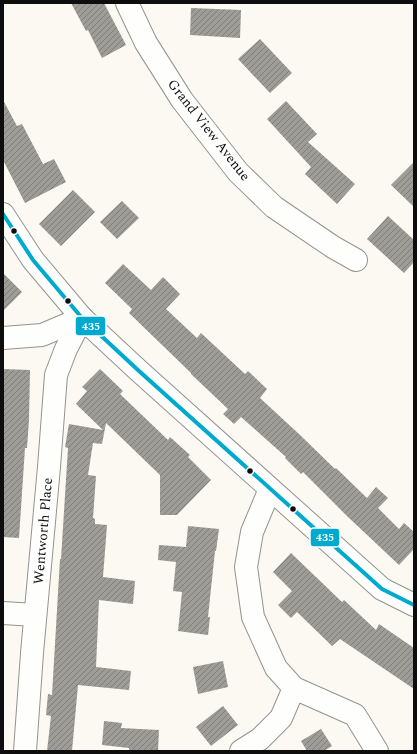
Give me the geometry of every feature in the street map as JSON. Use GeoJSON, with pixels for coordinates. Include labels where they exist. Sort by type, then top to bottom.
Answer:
{"type":"FeatureCollection","features":[{"type":"Feature","properties":{"kind":"street","name":"Grand View Avenue"},"geometry":{"type":"LineString","coordinates":[[127,3],[146,43],[182,100],[238,172],[274,207],[333,247],[356,260]]}},
{"type":"Feature","properties":{"kind":"street"},"geometry":{"type":"LineString","coordinates":[[3,214],[33,260],[82,318],[382,589],[414,605]]}},
{"type":"Feature","properties":{"kind":"street"},"geometry":{"type":"LineString","coordinates":[[3,338],[42,335],[82,318]]}},
{"type":"Feature","properties":{"kind":"street","name":"Wentworth Place"},"geometry":{"type":"LineString","coordinates":[[25,751],[56,375],[66,349],[82,318]]}},
{"type":"Feature","properties":{"kind":"street"},"geometry":{"type":"LineString","coordinates":[[270,489],[252,532],[246,567],[253,617],[276,668],[294,688],[355,715],[377,751]]}},
{"type":"Feature","properties":{"kind":"street"},"geometry":{"type":"LineString","coordinates":[[3,613],[35,616]]}},
{"type":"Feature","properties":{"kind":"street"},"geometry":{"type":"LineString","coordinates":[[241,751],[260,739],[281,718],[294,688]]}},
{"type":"Feature","properties":{"kind":"building"},"geometry":{"type":"Polygon","coordinates":[[[71,3],[104,3],[126,45],[102,58],[88,30],[86,31],[71,3]]]}},
{"type":"Feature","properties":{"kind":"building"},"geometry":{"type":"Polygon","coordinates":[[[191,8],[241,10],[240,38],[190,35],[191,8]]]}},
{"type":"Feature","properties":{"kind":"building"},"geometry":{"type":"Polygon","coordinates":[[[260,39],[292,73],[270,93],[238,59],[260,39]]]}},
{"type":"Feature","properties":{"kind":"building"},"geometry":{"type":"Polygon","coordinates":[[[3,100],[17,126],[22,124],[43,164],[54,159],[66,182],[25,203],[3,160],[3,100]]]}},
{"type":"Feature","properties":{"kind":"building"},"geometry":{"type":"Polygon","coordinates":[[[286,101],[317,134],[308,142],[355,184],[337,204],[305,174],[311,167],[267,119],[286,101]]]}},
{"type":"Feature","properties":{"kind":"building"},"geometry":{"type":"Polygon","coordinates":[[[414,162],[414,207],[391,185],[414,162]]]}},
{"type":"Feature","properties":{"kind":"building"},"geometry":{"type":"Polygon","coordinates":[[[73,190],[95,212],[61,246],[39,224],[73,190]]]}},
{"type":"Feature","properties":{"kind":"building"},"geometry":{"type":"Polygon","coordinates":[[[122,201],[139,218],[117,239],[100,222],[122,201]]]}},
{"type":"Feature","properties":{"kind":"building"},"geometry":{"type":"Polygon","coordinates":[[[388,216],[414,240],[414,262],[404,273],[367,239],[388,216]]]}},
{"type":"Feature","properties":{"kind":"building"},"geometry":{"type":"Polygon","coordinates":[[[123,264],[151,290],[163,277],[180,294],[166,309],[197,338],[201,333],[245,374],[248,371],[267,389],[260,398],[367,498],[376,487],[388,498],[378,508],[399,529],[404,523],[414,532],[414,549],[399,565],[303,472],[301,474],[285,458],[286,457],[241,417],[234,424],[223,414],[228,409],[129,313],[132,309],[105,283],[123,264]]]}},
{"type":"Feature","properties":{"kind":"building"},"geometry":{"type":"Polygon","coordinates":[[[3,273],[22,292],[3,311],[3,273]]]}},
{"type":"Feature","properties":{"kind":"building"},"geometry":{"type":"Polygon","coordinates":[[[3,369],[30,370],[29,420],[27,448],[25,448],[19,538],[3,537],[3,369]]]}},
{"type":"Feature","properties":{"kind":"building"},"geometry":{"type":"Polygon","coordinates":[[[100,369],[123,391],[120,394],[168,440],[170,437],[190,455],[188,457],[211,480],[177,515],[160,515],[160,475],[106,423],[102,444],[93,443],[88,475],[96,476],[93,518],[95,519],[95,524],[107,525],[103,577],[135,581],[133,604],[99,600],[96,667],[131,671],[129,690],[78,685],[72,751],[47,751],[51,716],[46,715],[48,694],[52,695],[68,448],[65,447],[69,424],[103,430],[76,404],[87,391],[82,387],[100,369]]]}},
{"type":"Feature","properties":{"kind":"building"},"geometry":{"type":"Polygon","coordinates":[[[188,526],[219,529],[215,551],[208,617],[210,617],[208,635],[178,631],[182,592],[173,591],[176,562],[158,560],[159,545],[186,547],[188,526]]]}},
{"type":"Feature","properties":{"kind":"building"},"geometry":{"type":"Polygon","coordinates":[[[291,553],[342,602],[344,600],[376,630],[379,624],[414,648],[414,689],[340,639],[332,646],[297,612],[291,618],[278,605],[292,591],[273,572],[291,553]]]}},
{"type":"Feature","properties":{"kind":"building"},"geometry":{"type":"Polygon","coordinates":[[[223,661],[228,687],[198,694],[193,667],[223,661]]]}},
{"type":"Feature","properties":{"kind":"building"},"geometry":{"type":"Polygon","coordinates":[[[223,706],[238,725],[211,746],[196,727],[223,706]]]}},
{"type":"Feature","properties":{"kind":"building"},"geometry":{"type":"Polygon","coordinates":[[[104,721],[122,723],[121,728],[159,730],[158,751],[129,751],[129,748],[102,745],[104,721]]]}},
{"type":"Feature","properties":{"kind":"building"},"geometry":{"type":"Polygon","coordinates":[[[321,729],[332,746],[324,751],[307,751],[301,741],[321,729]]]}},
{"type":"Feature","properties":{"kind":"transit line","name":"435"},"geometry":{"type":"LineString","coordinates":[[3,214],[33,260],[82,318],[382,589],[414,605]]}}]}
